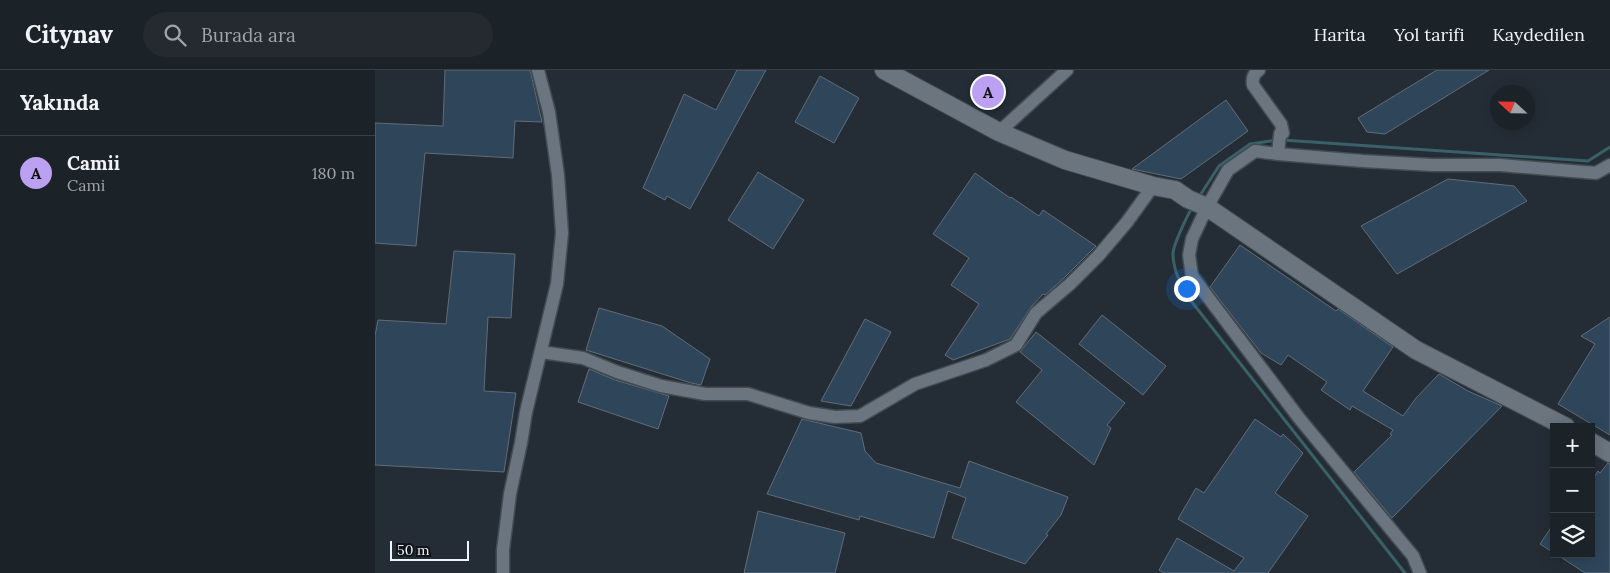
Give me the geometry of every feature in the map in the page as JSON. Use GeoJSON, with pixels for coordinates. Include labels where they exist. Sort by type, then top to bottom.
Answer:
{"type":"FeatureCollection","features":[{"type":"Feature","properties":{"kind":"street"},"geometry":{"type":"LineString","coordinates":[[503,573],[503,550],[510,494],[521,443],[525,412],[557,284],[562,233],[558,175],[549,112],[538,70]]}},
{"type":"Feature","properties":{"kind":"street"},"geometry":{"type":"LineString","coordinates":[[884,70],[999,132],[1065,160],[1153,186],[1175,190],[1199,204],[1416,350],[1558,423]]}},
{"type":"Feature","properties":{"kind":"street"},"geometry":{"type":"LineString","coordinates":[[999,132],[1067,70]]}},
{"type":"Feature","properties":{"kind":"street"},"geometry":{"type":"LineString","coordinates":[[1259,70],[1255,72],[1252,79],[1253,85],[1281,124],[1283,133],[1279,145]]}},
{"type":"Feature","properties":{"kind":"street"},"geometry":{"type":"LineString","coordinates":[[1420,573],[1413,556],[1299,418],[1192,276],[1189,255],[1199,204],[1228,170],[1255,151],[1279,145],[1432,165],[1499,165],[1596,173],[1610,165]]}},
{"type":"Feature","properties":{"kind":"street"},"geometry":{"type":"LineString","coordinates":[[541,352],[583,358],[617,372],[661,386],[705,394],[748,394],[809,413],[835,417],[860,416],[915,384],[986,360],[1016,345],[1036,313],[1070,284],[1099,255],[1127,222],[1153,186]]}},
{"type":"Feature","properties":{"kind":"street"},"geometry":{"type":"LineString","coordinates":[[1595,444],[1610,453]]}},
{"type":"Feature","properties":{"kind":"building"},"geometry":{"type":"Polygon","coordinates":[[[445,70],[530,70],[542,122],[515,121],[513,158],[425,153],[416,246],[375,243],[375,123],[443,126],[445,70]]]}},
{"type":"Feature","properties":{"kind":"building"},"geometry":{"type":"Polygon","coordinates":[[[737,70],[766,70],[690,209],[667,196],[665,200],[643,188],[684,94],[716,110],[737,70]]]}},
{"type":"Feature","properties":{"kind":"building"},"geometry":{"type":"Polygon","coordinates":[[[1437,70],[1489,70],[1385,134],[1367,132],[1358,118],[1437,70]]]}},
{"type":"Feature","properties":{"kind":"building"},"geometry":{"type":"Polygon","coordinates":[[[820,76],[859,98],[834,143],[795,122],[820,76]]]}},
{"type":"Feature","properties":{"kind":"building"},"geometry":{"type":"Polygon","coordinates":[[[1001,82],[1002,100],[975,101],[974,84],[1001,82]]]}},
{"type":"Feature","properties":{"kind":"building"},"geometry":{"type":"Polygon","coordinates":[[[1226,100],[1248,131],[1181,179],[1132,169],[1226,100]]]}},
{"type":"Feature","properties":{"kind":"building"},"geometry":{"type":"Polygon","coordinates":[[[758,172],[804,200],[773,249],[728,220],[758,172]]]}},
{"type":"Feature","properties":{"kind":"building"},"geometry":{"type":"Polygon","coordinates":[[[975,173],[1039,216],[1043,210],[1096,246],[1064,278],[1045,295],[1043,294],[1031,307],[1010,339],[953,360],[945,355],[979,304],[951,285],[969,258],[933,234],[975,173]]]}},
{"type":"Feature","properties":{"kind":"building"},"geometry":{"type":"Polygon","coordinates":[[[1448,179],[1514,186],[1527,201],[1397,274],[1361,226],[1448,179]]]}},
{"type":"Feature","properties":{"kind":"building"},"geometry":{"type":"Polygon","coordinates":[[[1240,245],[1336,311],[1338,309],[1393,347],[1363,391],[1403,416],[1416,398],[1439,374],[1468,391],[1502,406],[1392,518],[1354,472],[1392,435],[1390,434],[1393,430],[1352,406],[1350,410],[1321,390],[1327,382],[1288,355],[1281,365],[1261,353],[1210,287],[1240,245]]]}},
{"type":"Feature","properties":{"kind":"building"},"geometry":{"type":"Polygon","coordinates":[[[454,251],[515,254],[511,318],[488,317],[484,391],[516,393],[504,472],[375,465],[375,336],[378,320],[446,324],[454,251]]]}},
{"type":"Feature","properties":{"kind":"building"},"geometry":{"type":"Polygon","coordinates":[[[599,308],[662,326],[710,359],[701,385],[586,350],[599,308]]]}},
{"type":"Feature","properties":{"kind":"building"},"geometry":{"type":"Polygon","coordinates":[[[1102,315],[1166,366],[1143,395],[1079,344],[1102,315]]]}},
{"type":"Feature","properties":{"kind":"building"},"geometry":{"type":"Polygon","coordinates":[[[1610,317],[1610,435],[1595,426],[1595,423],[1590,423],[1558,404],[1595,344],[1581,336],[1610,317]]]}},
{"type":"Feature","properties":{"kind":"building"},"geometry":{"type":"Polygon","coordinates":[[[865,319],[891,332],[851,406],[821,401],[865,319]]]}},
{"type":"Feature","properties":{"kind":"building"},"geometry":{"type":"Polygon","coordinates":[[[1036,332],[1125,403],[1107,425],[1111,428],[1094,465],[1016,402],[1042,370],[1020,352],[1036,332]]]}},
{"type":"Feature","properties":{"kind":"building"},"geometry":{"type":"Polygon","coordinates":[[[589,369],[615,380],[669,396],[658,429],[578,402],[589,369]]]}},
{"type":"Feature","properties":{"kind":"building"},"geometry":{"type":"Polygon","coordinates":[[[802,419],[861,433],[865,451],[876,463],[960,488],[969,461],[1068,497],[1061,515],[1025,564],[952,538],[966,498],[948,491],[934,538],[860,516],[859,520],[767,494],[802,419]]]}},
{"type":"Feature","properties":{"kind":"building"},"geometry":{"type":"Polygon","coordinates":[[[1255,419],[1281,437],[1283,434],[1303,453],[1275,493],[1308,516],[1268,573],[1164,573],[1159,570],[1177,538],[1234,571],[1244,558],[1178,519],[1196,488],[1204,493],[1255,419]]]}},
{"type":"Feature","properties":{"kind":"building"},"geometry":{"type":"Polygon","coordinates":[[[1608,463],[1610,464],[1610,573],[1585,573],[1562,558],[1595,558],[1595,476],[1598,471],[1600,473],[1608,463]]]}},
{"type":"Feature","properties":{"kind":"building"},"geometry":{"type":"Polygon","coordinates":[[[758,511],[845,533],[835,573],[744,573],[758,511]]]}},
{"type":"Feature","properties":{"kind":"building"},"geometry":{"type":"Polygon","coordinates":[[[1550,529],[1550,550],[1540,544],[1550,529]]]}},
{"type":"Feature","properties":{"kind":"waterway"},"geometry":{"type":"LineString","coordinates":[[1199,197],[1219,166],[1250,144],[1277,140]]}},
{"type":"Feature","properties":{"kind":"waterway"},"geometry":{"type":"LineString","coordinates":[[1283,140],[1588,161],[1610,147]]}},
{"type":"Feature","properties":{"kind":"waterway"},"geometry":{"type":"LineString","coordinates":[[1193,206],[1184,222],[1173,254],[1175,269],[1184,292],[1405,573]]}},
{"type":"Feature","properties":{"kind":"place","name":"Camii"},"geometry":{"type":"Point","coordinates":[988,92]}}]}
